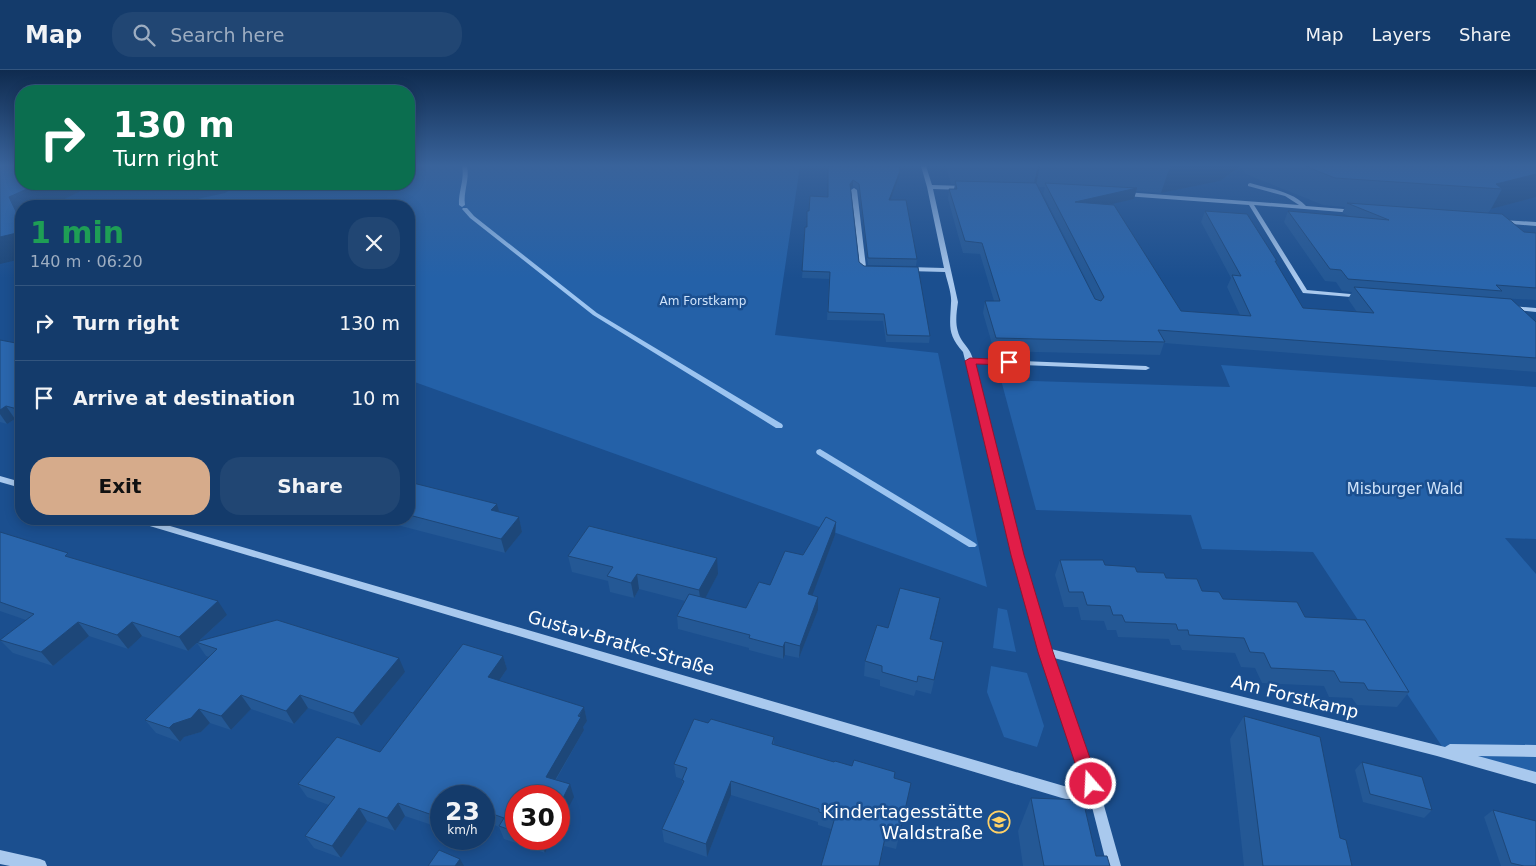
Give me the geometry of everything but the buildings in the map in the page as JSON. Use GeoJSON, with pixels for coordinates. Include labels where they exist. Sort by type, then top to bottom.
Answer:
{"type":"FeatureCollection","features":[{"type":"Feature","properties":{"kind":"street"},"geometry":{"type":"LineString","coordinates":[[855,203],[863,269],[882,269]]}},
{"type":"Feature","properties":{"kind":"street"},"geometry":{"type":"LineString","coordinates":[[934,203],[956,302],[952,317],[958,342],[967,351],[970,361],[1018,555],[1046,652],[1097,802],[1114,866]]}},
{"type":"Feature","properties":{"kind":"street"},"geometry":{"type":"LineString","coordinates":[[1240,203],[1363,212]]}},
{"type":"Feature","properties":{"kind":"street"},"geometry":{"type":"LineString","coordinates":[[1301,203],[1305,208]]}},
{"type":"Feature","properties":{"kind":"street"},"geometry":{"type":"LineString","coordinates":[[1251,204],[1305,292],[1372,297]]}},
{"type":"Feature","properties":{"kind":"street"},"geometry":{"type":"LineString","coordinates":[[1497,221],[1536,224]]}},
{"type":"Feature","properties":{"kind":"street"},"geometry":{"type":"LineString","coordinates":[[901,269],[948,270]]}},
{"type":"Feature","properties":{"kind":"street"},"geometry":{"type":"LineString","coordinates":[[1507,308],[1536,310]]}},
{"type":"Feature","properties":{"kind":"street"},"geometry":{"type":"LineString","coordinates":[[970,361],[1146,368]]}},
{"type":"Feature","properties":{"kind":"street"},"geometry":{"type":"LineString","coordinates":[[0,479],[15,483]]}},
{"type":"Feature","properties":{"kind":"street","name":"Gustav-Bratke-Straße"},"geometry":{"type":"LineString","coordinates":[[156,525],[1097,802]]}},
{"type":"Feature","properties":{"kind":"street","name":"Am Forstkamp"},"geometry":{"type":"LineString","coordinates":[[1046,652],[1437,750],[1536,778]]}},
{"type":"Feature","properties":{"kind":"street"},"geometry":{"type":"LineString","coordinates":[[1437,750],[1536,751]]}},
{"type":"Feature","properties":{"kind":"street"},"geometry":{"type":"LineString","coordinates":[[0,857],[40,866]]}},
{"type":"Feature","properties":{"kind":"green space"},"geometry":{"type":"Polygon","coordinates":[[[415,203],[795,203],[775,335],[938,353],[987,587],[415,382],[415,203]]]}},
{"type":"Feature","properties":{"kind":"green space","name":"Misburger Wald"},"geometry":{"type":"Polygon","coordinates":[[[1221,365],[1536,387],[1536,539],[1505,538],[1536,574],[1536,775],[1445,751],[1313,552],[1202,549],[1191,515],[1036,510],[1001,380],[1230,387],[1221,365]]]}},
{"type":"Feature","properties":{"kind":"green space"},"geometry":{"type":"Polygon","coordinates":[[[998,608],[1007,610],[1016,652],[993,648],[998,608]]]}},
{"type":"Feature","properties":{"kind":"green space"},"geometry":{"type":"Polygon","coordinates":[[[991,666],[1027,673],[1044,726],[1037,747],[1004,737],[987,692],[991,666]]]}},
{"type":"Feature","properties":{"kind":"waterway"},"geometry":{"type":"LineString","coordinates":[[465,209],[472,217],[595,314],[779,426]]}},
{"type":"Feature","properties":{"kind":"waterway"},"geometry":{"type":"LineString","coordinates":[[820,452],[972,545]]}},
{"type":"Feature","properties":{"kind":"place","name":"Kindertagesstätte Waldstraße"},"geometry":{"type":"Point","coordinates":[999,822]}},
{"type":"Feature","properties":{"kind":"route"},"geometry":{"type":"LineString","coordinates":[[1009,362],[970,361],[1018,555],[1046,652],[1091,784]]}}]}
